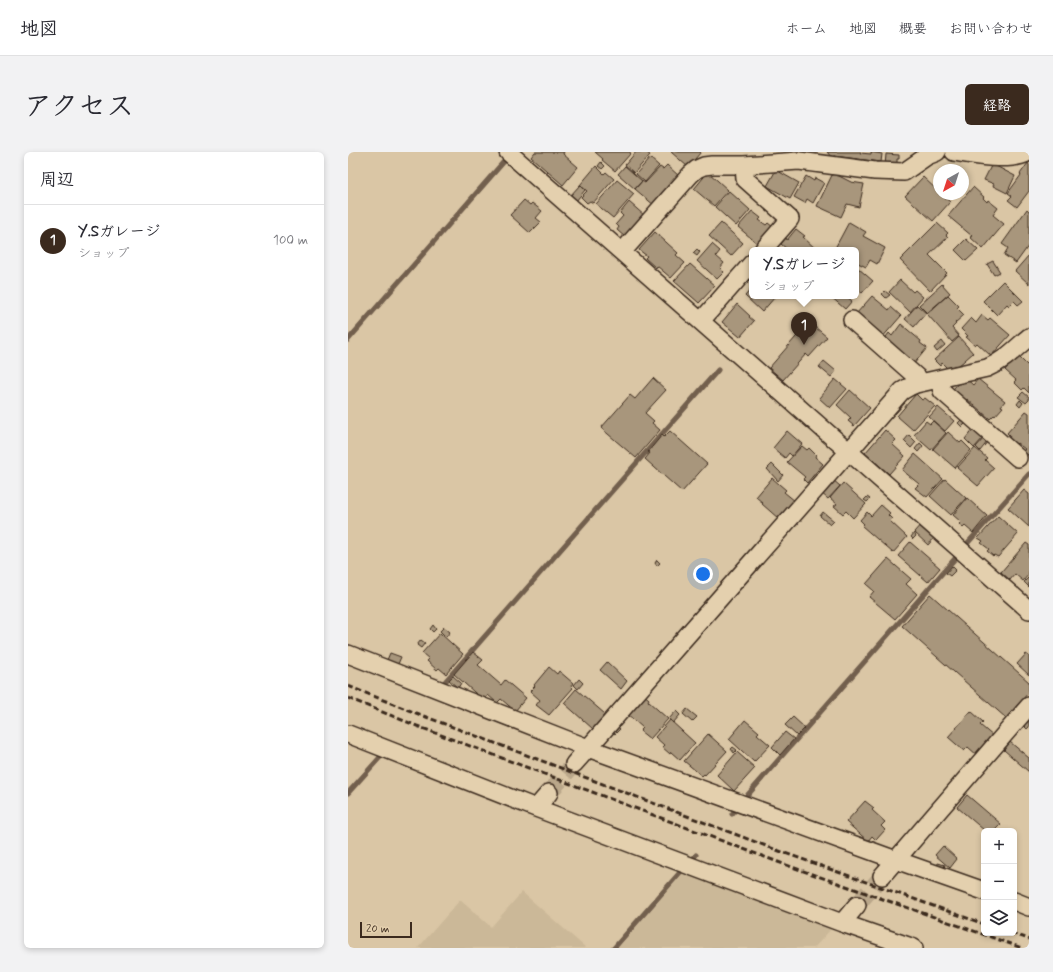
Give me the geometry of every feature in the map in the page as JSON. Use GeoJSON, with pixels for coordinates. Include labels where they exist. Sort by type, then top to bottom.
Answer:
{"type":"FeatureCollection","features":[{"type":"Feature","properties":{"kind":"street"},"geometry":{"type":"LineString","coordinates":[[508,152],[1029,610]]}},
{"type":"Feature","properties":{"kind":"street"},"geometry":{"type":"LineString","coordinates":[[622,252],[691,174],[704,166],[744,165],[794,157],[799,161],[875,171],[904,172],[928,156],[937,152]]}},
{"type":"Feature","properties":{"kind":"street"},"geometry":{"type":"LineString","coordinates":[[954,152],[981,156],[1003,157],[1018,156],[1029,152]]}},
{"type":"Feature","properties":{"kind":"street"},"geometry":{"type":"LineString","coordinates":[[744,165],[745,179],[790,219],[766,247]]}},
{"type":"Feature","properties":{"kind":"street"},"geometry":{"type":"LineString","coordinates":[[701,321],[749,265]]}},
{"type":"Feature","properties":{"kind":"street"},"geometry":{"type":"LineString","coordinates":[[852,320],[919,379],[920,383]]}},
{"type":"Feature","properties":{"kind":"street"},"geometry":{"type":"LineString","coordinates":[[574,764],[848,450],[902,391],[909,386],[920,383],[987,368],[1004,359],[1029,336]]}},
{"type":"Feature","properties":{"kind":"street"},"geometry":{"type":"LineString","coordinates":[[940,379],[942,391],[1018,458]]}},
{"type":"Feature","properties":{"kind":"street"},"geometry":{"type":"LineString","coordinates":[[348,654],[588,748],[981,890]]}},
{"type":"Feature","properties":{"kind":"street"},"geometry":{"type":"LineString","coordinates":[[882,876],[1029,706]]}},
{"type":"Feature","properties":{"kind":"street"},"geometry":{"type":"LineString","coordinates":[[348,734],[536,808],[842,923],[914,948]]}},
{"type":"Feature","properties":{"kind":"street"},"geometry":{"type":"LineString","coordinates":[[536,808],[549,793]]}},
{"type":"Feature","properties":{"kind":"street"},"geometry":{"type":"LineString","coordinates":[[1017,902],[1029,907]]}},
{"type":"Feature","properties":{"kind":"street"},"geometry":{"type":"LineString","coordinates":[[842,923],[857,905]]}},
{"type":"Feature","properties":{"kind":"shaded area"},"geometry":{"type":"Polygon","coordinates":[[[686,870],[832,928],[814,948],[618,948],[686,870]]]}},
{"type":"Feature","properties":{"kind":"shaded area"},"geometry":{"type":"Polygon","coordinates":[[[522,892],[586,948],[418,948],[460,900],[491,927],[522,892]]]}},
{"type":"Feature","properties":{"kind":"building"},"geometry":{"type":"Polygon","coordinates":[[[535,152],[564,152],[563,154],[578,167],[563,185],[531,157],[535,152]]]}},
{"type":"Feature","properties":{"kind":"building"},"geometry":{"type":"Polygon","coordinates":[[[595,152],[629,152],[631,153],[615,171],[595,152]]]}},
{"type":"Feature","properties":{"kind":"building"},"geometry":{"type":"Polygon","coordinates":[[[636,152],[646,152],[650,155],[634,173],[625,165],[636,152]]]}},
{"type":"Feature","properties":{"kind":"building"},"geometry":{"type":"Polygon","coordinates":[[[671,152],[701,152],[688,167],[671,152]]]}},
{"type":"Feature","properties":{"kind":"building"},"geometry":{"type":"Polygon","coordinates":[[[827,152],[861,152],[860,153],[871,154],[871,152],[882,154],[881,162],[834,156],[832,158],[827,152]]]}},
{"type":"Feature","properties":{"kind":"building"},"geometry":{"type":"Polygon","coordinates":[[[886,154],[899,155],[899,159],[897,159],[897,166],[885,166],[886,154]]]}},
{"type":"Feature","properties":{"kind":"building"},"geometry":{"type":"Polygon","coordinates":[[[650,158],[659,166],[645,182],[636,174],[650,158]]]}},
{"type":"Feature","properties":{"kind":"building"},"geometry":{"type":"Polygon","coordinates":[[[601,162],[605,166],[602,169],[598,166],[601,162]]]}},
{"type":"Feature","properties":{"kind":"building"},"geometry":{"type":"Polygon","coordinates":[[[1028,163],[1029,191],[1017,207],[1008,200],[1012,196],[1008,193],[1028,163]]]}},
{"type":"Feature","properties":{"kind":"building"},"geometry":{"type":"Polygon","coordinates":[[[992,164],[1015,176],[1007,193],[993,186],[994,184],[984,180],[992,164]]]}},
{"type":"Feature","properties":{"kind":"building"},"geometry":{"type":"Polygon","coordinates":[[[667,165],[680,177],[655,206],[635,189],[642,181],[645,183],[660,167],[663,169],[667,165]]]}},
{"type":"Feature","properties":{"kind":"building"},"geometry":{"type":"Polygon","coordinates":[[[596,166],[604,174],[606,172],[614,179],[593,203],[590,201],[587,203],[581,197],[587,191],[580,185],[596,166]]]}},
{"type":"Feature","properties":{"kind":"building"},"geometry":{"type":"Polygon","coordinates":[[[625,166],[642,181],[635,189],[618,174],[625,166]]]}},
{"type":"Feature","properties":{"kind":"building"},"geometry":{"type":"Polygon","coordinates":[[[776,170],[799,183],[790,199],[767,186],[776,170]]]}},
{"type":"Feature","properties":{"kind":"building"},"geometry":{"type":"Polygon","coordinates":[[[708,172],[728,190],[714,206],[694,189],[708,172]]]}},
{"type":"Feature","properties":{"kind":"building"},"geometry":{"type":"Polygon","coordinates":[[[833,173],[851,182],[864,184],[859,207],[847,204],[841,217],[817,206],[833,173]]]}},
{"type":"Feature","properties":{"kind":"building"},"geometry":{"type":"Polygon","coordinates":[[[806,176],[814,181],[815,178],[824,183],[813,203],[807,199],[805,203],[794,197],[806,176]]]}},
{"type":"Feature","properties":{"kind":"building"},"geometry":{"type":"Polygon","coordinates":[[[923,177],[933,186],[933,200],[948,200],[950,202],[933,221],[905,196],[923,177]]]}},
{"type":"Feature","properties":{"kind":"building"},"geometry":{"type":"Polygon","coordinates":[[[617,180],[634,194],[613,218],[596,204],[617,180]]]}},
{"type":"Feature","properties":{"kind":"building"},"geometry":{"type":"Polygon","coordinates":[[[580,185],[585,190],[576,201],[570,196],[580,185]]]}},
{"type":"Feature","properties":{"kind":"building"},"geometry":{"type":"Polygon","coordinates":[[[973,187],[984,197],[983,198],[987,202],[988,200],[998,208],[993,215],[1004,224],[983,249],[970,237],[972,236],[948,216],[962,200],[969,200],[969,192],[973,187]]]}},
{"type":"Feature","properties":{"kind":"building"},"geometry":{"type":"Polygon","coordinates":[[[729,191],[750,210],[736,226],[715,207],[729,191]]]}},
{"type":"Feature","properties":{"kind":"building"},"geometry":{"type":"Polygon","coordinates":[[[524,200],[530,205],[532,203],[542,211],[536,218],[541,222],[530,233],[510,215],[524,200]]]}},
{"type":"Feature","properties":{"kind":"building"},"geometry":{"type":"Polygon","coordinates":[[[629,202],[645,216],[626,238],[617,230],[619,227],[616,224],[623,216],[620,213],[629,202]]]}},
{"type":"Feature","properties":{"kind":"building"},"geometry":{"type":"Polygon","coordinates":[[[1027,209],[1029,211],[1029,245],[1016,263],[1004,255],[1008,248],[1002,244],[1027,209]]]}},
{"type":"Feature","properties":{"kind":"building"},"geometry":{"type":"Polygon","coordinates":[[[752,211],[761,218],[759,220],[766,225],[768,223],[773,227],[758,244],[738,227],[752,211]]]}},
{"type":"Feature","properties":{"kind":"building"},"geometry":{"type":"Polygon","coordinates":[[[849,222],[866,232],[863,236],[885,248],[877,264],[870,260],[866,267],[859,264],[859,247],[836,247],[849,222]]]}},
{"type":"Feature","properties":{"kind":"building"},"geometry":{"type":"Polygon","coordinates":[[[721,223],[743,243],[731,256],[709,236],[721,223]]]}},
{"type":"Feature","properties":{"kind":"building"},"geometry":{"type":"Polygon","coordinates":[[[937,223],[948,233],[946,235],[948,237],[929,255],[947,273],[930,291],[900,260],[937,223]]]}},
{"type":"Feature","properties":{"kind":"building"},"geometry":{"type":"Polygon","coordinates":[[[796,229],[805,236],[803,237],[814,247],[784,247],[781,244],[786,238],[787,240],[796,229]]]}},
{"type":"Feature","properties":{"kind":"building"},"geometry":{"type":"Polygon","coordinates":[[[655,232],[678,253],[676,255],[685,263],[671,278],[657,266],[656,268],[645,258],[647,256],[639,250],[655,232]]]}},
{"type":"Feature","properties":{"kind":"building"},"geometry":{"type":"Polygon","coordinates":[[[966,239],[978,250],[966,261],[955,250],[966,239]]]}},
{"type":"Feature","properties":{"kind":"building"},"geometry":{"type":"Polygon","coordinates":[[[712,244],[720,251],[716,256],[724,263],[720,268],[724,272],[717,279],[697,261],[712,244]]]}},
{"type":"Feature","properties":{"kind":"building"},"geometry":{"type":"Polygon","coordinates":[[[697,249],[700,252],[697,256],[693,253],[697,249]]]}},
{"type":"Feature","properties":{"kind":"building"},"geometry":{"type":"Polygon","coordinates":[[[1029,255],[1029,284],[1015,271],[1029,255]]]}},
{"type":"Feature","properties":{"kind":"building"},"geometry":{"type":"Polygon","coordinates":[[[993,261],[1000,272],[994,275],[987,264],[993,261]]]}},
{"type":"Feature","properties":{"kind":"building"},"geometry":{"type":"Polygon","coordinates":[[[690,264],[715,286],[699,303],[674,281],[690,264]]]}},
{"type":"Feature","properties":{"kind":"building"},"geometry":{"type":"Polygon","coordinates":[[[859,269],[873,281],[862,293],[859,290],[859,269]]]}},
{"type":"Feature","properties":{"kind":"building"},"geometry":{"type":"Polygon","coordinates":[[[900,280],[913,292],[915,290],[923,297],[910,312],[889,292],[900,280]]]}},
{"type":"Feature","properties":{"kind":"building"},"geometry":{"type":"Polygon","coordinates":[[[1003,281],[1023,301],[1018,305],[1014,301],[1009,306],[1007,304],[997,315],[983,301],[1003,281]]]}},
{"type":"Feature","properties":{"kind":"building"},"geometry":{"type":"Polygon","coordinates":[[[942,284],[950,293],[927,313],[919,305],[942,284]]]}},
{"type":"Feature","properties":{"kind":"building"},"geometry":{"type":"Polygon","coordinates":[[[749,291],[749,299],[773,299],[762,312],[745,296],[749,291]]]}},
{"type":"Feature","properties":{"kind":"building"},"geometry":{"type":"Polygon","coordinates":[[[885,291],[890,295],[886,298],[882,294],[885,291]]]}},
{"type":"Feature","properties":{"kind":"building"},"geometry":{"type":"Polygon","coordinates":[[[948,295],[959,306],[957,308],[964,315],[952,328],[959,336],[952,342],[927,314],[948,295]]]}},
{"type":"Feature","properties":{"kind":"building"},"geometry":{"type":"Polygon","coordinates":[[[872,296],[889,310],[891,307],[901,316],[881,339],[856,314],[872,296]]]}},
{"type":"Feature","properties":{"kind":"building"},"geometry":{"type":"Polygon","coordinates":[[[833,299],[850,299],[852,301],[845,309],[833,299]]]}},
{"type":"Feature","properties":{"kind":"building"},"geometry":{"type":"Polygon","coordinates":[[[737,304],[754,321],[740,337],[722,322],[737,304]]]}},
{"type":"Feature","properties":{"kind":"building"},"geometry":{"type":"Polygon","coordinates":[[[917,305],[926,313],[914,327],[905,319],[917,305]]]}},
{"type":"Feature","properties":{"kind":"building"},"geometry":{"type":"Polygon","coordinates":[[[982,315],[988,320],[990,318],[1010,335],[991,356],[977,343],[975,345],[966,337],[968,336],[961,329],[971,318],[976,323],[982,315]]]}},
{"type":"Feature","properties":{"kind":"building"},"geometry":{"type":"Polygon","coordinates":[[[809,322],[827,337],[809,357],[806,354],[783,380],[769,368],[809,322]]]}},
{"type":"Feature","properties":{"kind":"building"},"geometry":{"type":"Polygon","coordinates":[[[901,324],[927,348],[913,365],[883,341],[889,333],[892,336],[901,324]]]}},
{"type":"Feature","properties":{"kind":"building"},"geometry":{"type":"Polygon","coordinates":[[[959,337],[973,353],[957,367],[955,365],[949,370],[942,363],[940,366],[934,360],[959,337]]]}},
{"type":"Feature","properties":{"kind":"building"},"geometry":{"type":"Polygon","coordinates":[[[942,341],[945,345],[937,352],[934,348],[942,341]]]}},
{"type":"Feature","properties":{"kind":"building"},"geometry":{"type":"Polygon","coordinates":[[[1017,355],[1027,365],[1029,363],[1029,393],[1024,388],[1022,390],[1014,382],[1016,380],[1005,370],[1017,355]]]}},
{"type":"Feature","properties":{"kind":"building"},"geometry":{"type":"Polygon","coordinates":[[[824,361],[836,371],[831,377],[819,367],[824,361]]]}},
{"type":"Feature","properties":{"kind":"building"},"geometry":{"type":"Polygon","coordinates":[[[964,377],[973,385],[978,379],[1005,401],[1001,406],[1003,407],[995,416],[994,415],[990,419],[953,389],[964,377]]]}},
{"type":"Feature","properties":{"kind":"building"},"geometry":{"type":"Polygon","coordinates":[[[653,378],[666,390],[645,413],[654,421],[652,423],[660,430],[636,458],[601,428],[630,395],[635,399],[653,378]]]}},
{"type":"Feature","properties":{"kind":"building"},"geometry":{"type":"Polygon","coordinates":[[[835,379],[847,389],[830,408],[819,398],[835,379]]]}},
{"type":"Feature","properties":{"kind":"building"},"geometry":{"type":"Polygon","coordinates":[[[850,390],[870,408],[854,426],[848,421],[851,418],[837,405],[850,390]]]}},
{"type":"Feature","properties":{"kind":"building"},"geometry":{"type":"Polygon","coordinates":[[[1023,392],[1029,397],[1029,400],[1026,403],[1018,397],[1023,392]]]}},
{"type":"Feature","properties":{"kind":"building"},"geometry":{"type":"Polygon","coordinates":[[[916,394],[922,400],[925,398],[935,406],[913,430],[897,416],[916,394]]]}},
{"type":"Feature","properties":{"kind":"building"},"geometry":{"type":"Polygon","coordinates":[[[900,398],[905,403],[895,414],[890,409],[900,398]]]}},
{"type":"Feature","properties":{"kind":"building"},"geometry":{"type":"Polygon","coordinates":[[[1020,400],[1023,403],[1020,407],[1017,404],[1020,400]]]}},
{"type":"Feature","properties":{"kind":"building"},"geometry":{"type":"Polygon","coordinates":[[[938,407],[954,421],[945,431],[929,417],[938,407]]]}},
{"type":"Feature","properties":{"kind":"building"},"geometry":{"type":"Polygon","coordinates":[[[1026,411],[1029,413],[1029,456],[1023,451],[1025,449],[1017,443],[1015,445],[1008,439],[1010,436],[1007,433],[1026,411]]]}},
{"type":"Feature","properties":{"kind":"building"},"geometry":{"type":"Polygon","coordinates":[[[963,418],[967,422],[962,427],[958,423],[963,418]]]}},
{"type":"Feature","properties":{"kind":"building"},"geometry":{"type":"Polygon","coordinates":[[[926,421],[930,424],[933,421],[946,433],[931,450],[914,435],[926,421]]]}},
{"type":"Feature","properties":{"kind":"building"},"geometry":{"type":"Polygon","coordinates":[[[974,428],[984,437],[974,448],[965,439],[974,428]]]}},
{"type":"Feature","properties":{"kind":"building"},"geometry":{"type":"Polygon","coordinates":[[[885,430],[896,440],[892,444],[905,456],[889,474],[865,453],[885,430]]]}},
{"type":"Feature","properties":{"kind":"building"},"geometry":{"type":"Polygon","coordinates":[[[670,431],[707,464],[682,492],[645,459],[650,453],[648,452],[662,435],[664,437],[670,431]]]}},
{"type":"Feature","properties":{"kind":"building"},"geometry":{"type":"Polygon","coordinates":[[[787,431],[802,444],[792,456],[789,453],[785,458],[773,448],[787,431]]]}},
{"type":"Feature","properties":{"kind":"building"},"geometry":{"type":"Polygon","coordinates":[[[948,432],[960,443],[962,441],[971,450],[955,468],[933,449],[948,432]]]}},
{"type":"Feature","properties":{"kind":"building"},"geometry":{"type":"Polygon","coordinates":[[[909,435],[916,442],[911,448],[904,441],[909,435]]]}},
{"type":"Feature","properties":{"kind":"building"},"geometry":{"type":"Polygon","coordinates":[[[984,438],[988,441],[980,451],[976,447],[984,438]]]}},
{"type":"Feature","properties":{"kind":"building"},"geometry":{"type":"Polygon","coordinates":[[[920,443],[923,446],[918,452],[915,449],[920,443]]]}},
{"type":"Feature","properties":{"kind":"building"},"geometry":{"type":"Polygon","coordinates":[[[802,446],[807,450],[809,448],[816,455],[815,457],[823,464],[807,483],[803,479],[805,477],[787,462],[802,446]]]}},
{"type":"Feature","properties":{"kind":"building"},"geometry":{"type":"Polygon","coordinates":[[[975,448],[987,458],[985,460],[994,468],[978,486],[957,468],[975,448]]]}},
{"type":"Feature","properties":{"kind":"building"},"geometry":{"type":"Polygon","coordinates":[[[915,454],[943,479],[927,497],[915,488],[919,484],[902,470],[915,454]]]}},
{"type":"Feature","properties":{"kind":"building"},"geometry":{"type":"Polygon","coordinates":[[[772,464],[783,475],[778,481],[767,469],[772,464]]]}},
{"type":"Feature","properties":{"kind":"building"},"geometry":{"type":"Polygon","coordinates":[[[772,478],[786,490],[784,492],[795,501],[779,519],[756,497],[772,478]]]}},
{"type":"Feature","properties":{"kind":"building"},"geometry":{"type":"Polygon","coordinates":[[[832,479],[840,486],[828,499],[820,492],[832,479]]]}},
{"type":"Feature","properties":{"kind":"building"},"geometry":{"type":"Polygon","coordinates":[[[945,479],[966,498],[951,515],[930,496],[945,479]]]}},
{"type":"Feature","properties":{"kind":"building"},"geometry":{"type":"Polygon","coordinates":[[[843,483],[866,504],[853,518],[846,511],[843,514],[834,506],[837,504],[830,498],[843,483]]]}},
{"type":"Feature","properties":{"kind":"building"},"geometry":{"type":"Polygon","coordinates":[[[1024,490],[1029,494],[1029,527],[1008,508],[1024,490]]]}},
{"type":"Feature","properties":{"kind":"building"},"geometry":{"type":"Polygon","coordinates":[[[867,497],[870,499],[867,502],[864,500],[867,497]]]}},
{"type":"Feature","properties":{"kind":"building"},"geometry":{"type":"Polygon","coordinates":[[[967,498],[987,516],[973,533],[965,526],[963,528],[959,524],[961,522],[953,515],[967,498]]]}},
{"type":"Feature","properties":{"kind":"building"},"geometry":{"type":"Polygon","coordinates":[[[881,505],[890,513],[888,515],[892,519],[890,521],[907,537],[893,553],[862,526],[864,524],[860,520],[867,512],[871,516],[881,505]]]}},
{"type":"Feature","properties":{"kind":"building"},"geometry":{"type":"Polygon","coordinates":[[[823,512],[834,521],[830,525],[820,516],[823,512]]]}},
{"type":"Feature","properties":{"kind":"building"},"geometry":{"type":"Polygon","coordinates":[[[998,516],[1018,534],[998,557],[993,556],[987,551],[989,549],[981,543],[983,541],[978,538],[998,516]]]}},
{"type":"Feature","properties":{"kind":"building"},"geometry":{"type":"Polygon","coordinates":[[[922,523],[936,536],[928,545],[914,532],[922,523]]]}},
{"type":"Feature","properties":{"kind":"building"},"geometry":{"type":"Polygon","coordinates":[[[914,533],[916,536],[913,539],[911,537],[914,533]]]}},
{"type":"Feature","properties":{"kind":"building"},"geometry":{"type":"Polygon","coordinates":[[[910,542],[940,568],[928,582],[898,556],[910,542]]]}},
{"type":"Feature","properties":{"kind":"building"},"geometry":{"type":"Polygon","coordinates":[[[1026,543],[1029,545],[1029,574],[1023,581],[1015,574],[1010,580],[1001,572],[1026,543]]]}},
{"type":"Feature","properties":{"kind":"building"},"geometry":{"type":"Polygon","coordinates":[[[888,559],[911,579],[906,584],[917,594],[895,619],[869,597],[874,591],[866,584],[888,559]]]}},
{"type":"Feature","properties":{"kind":"building"},"geometry":{"type":"Polygon","coordinates":[[[657,560],[660,563],[657,566],[655,563],[657,560]]]}},
{"type":"Feature","properties":{"kind":"building"},"geometry":{"type":"Polygon","coordinates":[[[952,566],[956,570],[950,576],[946,573],[952,566]]]}},
{"type":"Feature","properties":{"kind":"building"},"geometry":{"type":"Polygon","coordinates":[[[1029,577],[1029,587],[1024,582],[1029,577]]]}},
{"type":"Feature","properties":{"kind":"building"},"geometry":{"type":"Polygon","coordinates":[[[930,594],[1029,682],[1029,692],[1006,718],[902,626],[930,594]]]}},
{"type":"Feature","properties":{"kind":"building"},"geometry":{"type":"Polygon","coordinates":[[[433,625],[436,629],[433,632],[430,629],[433,625]]]}},
{"type":"Feature","properties":{"kind":"building"},"geometry":{"type":"Polygon","coordinates":[[[444,627],[450,632],[446,637],[440,631],[444,627]]]}},
{"type":"Feature","properties":{"kind":"building"},"geometry":{"type":"Polygon","coordinates":[[[440,633],[463,654],[446,674],[439,668],[437,670],[427,661],[429,659],[422,653],[440,633]]]}},
{"type":"Feature","properties":{"kind":"building"},"geometry":{"type":"Polygon","coordinates":[[[421,640],[425,643],[421,648],[417,645],[421,640]]]}},
{"type":"Feature","properties":{"kind":"building"},"geometry":{"type":"Polygon","coordinates":[[[473,652],[483,660],[478,665],[501,685],[505,680],[526,698],[515,711],[501,699],[497,703],[488,695],[484,701],[454,674],[473,652]]]}},
{"type":"Feature","properties":{"kind":"building"},"geometry":{"type":"Polygon","coordinates":[[[390,653],[401,657],[398,664],[387,660],[390,653]]]}},
{"type":"Feature","properties":{"kind":"building"},"geometry":{"type":"Polygon","coordinates":[[[1026,654],[1029,656],[1029,675],[1017,664],[1026,654]]]}},
{"type":"Feature","properties":{"kind":"building"},"geometry":{"type":"Polygon","coordinates":[[[607,662],[627,681],[621,689],[600,670],[607,662]]]}},
{"type":"Feature","properties":{"kind":"building"},"geometry":{"type":"Polygon","coordinates":[[[549,667],[557,674],[559,671],[573,683],[571,686],[573,688],[549,715],[536,705],[540,700],[530,691],[549,667]]]}},
{"type":"Feature","properties":{"kind":"building"},"geometry":{"type":"Polygon","coordinates":[[[453,676],[461,683],[458,688],[449,680],[453,676]]]}},
{"type":"Feature","properties":{"kind":"building"},"geometry":{"type":"Polygon","coordinates":[[[579,679],[583,683],[578,689],[574,685],[579,679]]]}},
{"type":"Feature","properties":{"kind":"building"},"geometry":{"type":"Polygon","coordinates":[[[576,689],[605,714],[593,729],[564,703],[576,689]]]}},
{"type":"Feature","properties":{"kind":"building"},"geometry":{"type":"Polygon","coordinates":[[[642,693],[649,699],[648,701],[668,719],[650,739],[640,731],[643,728],[625,712],[642,693]]]}},
{"type":"Feature","properties":{"kind":"building"},"geometry":{"type":"Polygon","coordinates":[[[687,709],[697,717],[692,722],[683,714],[687,709]]]}},
{"type":"Feature","properties":{"kind":"building"},"geometry":{"type":"Polygon","coordinates":[[[676,711],[680,715],[673,723],[669,719],[676,711]]]}},
{"type":"Feature","properties":{"kind":"building"},"geometry":{"type":"Polygon","coordinates":[[[971,711],[983,722],[980,725],[994,737],[978,756],[968,747],[964,751],[948,737],[971,711]]]}},
{"type":"Feature","properties":{"kind":"building"},"geometry":{"type":"Polygon","coordinates":[[[793,717],[805,728],[797,736],[785,725],[793,717]]]}},
{"type":"Feature","properties":{"kind":"building"},"geometry":{"type":"Polygon","coordinates":[[[670,720],[695,743],[680,760],[671,752],[670,754],[662,747],[664,745],[655,737],[670,720]]]}},
{"type":"Feature","properties":{"kind":"building"},"geometry":{"type":"Polygon","coordinates":[[[745,720],[759,732],[757,734],[770,745],[754,762],[729,739],[745,720]]]}},
{"type":"Feature","properties":{"kind":"building"},"geometry":{"type":"Polygon","coordinates":[[[1028,720],[1029,727],[1027,729],[1023,725],[1028,720]]]}},
{"type":"Feature","properties":{"kind":"building"},"geometry":{"type":"Polygon","coordinates":[[[615,724],[620,729],[615,734],[610,730],[615,724]]]}},
{"type":"Feature","properties":{"kind":"building"},"geometry":{"type":"Polygon","coordinates":[[[785,732],[794,739],[780,755],[772,747],[785,732]]]}},
{"type":"Feature","properties":{"kind":"building"},"geometry":{"type":"Polygon","coordinates":[[[708,734],[727,751],[705,775],[704,774],[702,776],[684,761],[708,734]]]}},
{"type":"Feature","properties":{"kind":"building"},"geometry":{"type":"Polygon","coordinates":[[[1010,742],[1029,758],[1029,772],[1004,750],[1010,742]]]}},
{"type":"Feature","properties":{"kind":"building"},"geometry":{"type":"Polygon","coordinates":[[[733,747],[737,750],[734,753],[731,749],[733,747]]]}},
{"type":"Feature","properties":{"kind":"building"},"geometry":{"type":"Polygon","coordinates":[[[737,752],[755,768],[734,791],[717,775],[737,752]]]}},
{"type":"Feature","properties":{"kind":"building"},"geometry":{"type":"Polygon","coordinates":[[[967,795],[1001,824],[997,828],[982,828],[957,807],[967,795]]]}},
{"type":"Feature","properties":{"kind":"building"},"geometry":{"type":"Polygon","coordinates":[[[865,801],[874,808],[872,810],[885,822],[881,826],[885,830],[876,840],[872,836],[868,841],[846,822],[865,801]]]}},
{"type":"Feature","properties":{"kind":"building"},"geometry":{"type":"Polygon","coordinates":[[[943,846],[957,859],[950,868],[935,855],[943,846]]]}},
{"type":"Feature","properties":{"kind":"building"},"geometry":{"type":"Polygon","coordinates":[[[938,863],[945,865],[944,868],[937,866],[938,863]]]}},
{"type":"Feature","properties":{"kind":"waterway"},"geometry":{"type":"LineString","coordinates":[[348,340],[507,158]]}},
{"type":"Feature","properties":{"kind":"waterway"},"geometry":{"type":"LineString","coordinates":[[443,684],[718,370]]}},
{"type":"Feature","properties":{"kind":"waterway"},"geometry":{"type":"LineString","coordinates":[[965,546],[1029,474]]}},
{"type":"Feature","properties":{"kind":"waterway"},"geometry":{"type":"LineString","coordinates":[[745,798],[959,554]]}},
{"type":"Feature","properties":{"kind":"waterway"},"geometry":{"type":"LineString","coordinates":[[348,793],[383,754]]}},
{"type":"Feature","properties":{"kind":"waterway"},"geometry":{"type":"LineString","coordinates":[[732,814],[737,808]]}},
{"type":"Feature","properties":{"kind":"waterway"},"geometry":{"type":"LineString","coordinates":[[691,861],[696,855]]}},
{"type":"Feature","properties":{"kind":"waterway"},"geometry":{"type":"LineString","coordinates":[[614,948],[683,869]]}},
{"type":"Feature","properties":{"kind":"tunnel"},"geometry":{"type":"LineString","coordinates":[[549,793],[574,764]]}},
{"type":"Feature","properties":{"kind":"tunnel"},"geometry":{"type":"LineString","coordinates":[[857,905],[882,876]]}},
{"type":"Feature","properties":{"kind":"railway"},"geometry":{"type":"LineString","coordinates":[[348,686],[782,852],[981,923]]}},
{"type":"Feature","properties":{"kind":"railway"},"geometry":{"type":"LineString","coordinates":[[348,698],[417,726],[778,862],[1022,948]]}},
{"type":"Feature","properties":{"kind":"railway"},"geometry":{"type":"LineString","coordinates":[[1017,935],[1029,939]]}},
{"type":"Feature","properties":{"kind":"place","name":"Y.Sガレージ"},"geometry":{"type":"Point","coordinates":[804,345]}}]}
